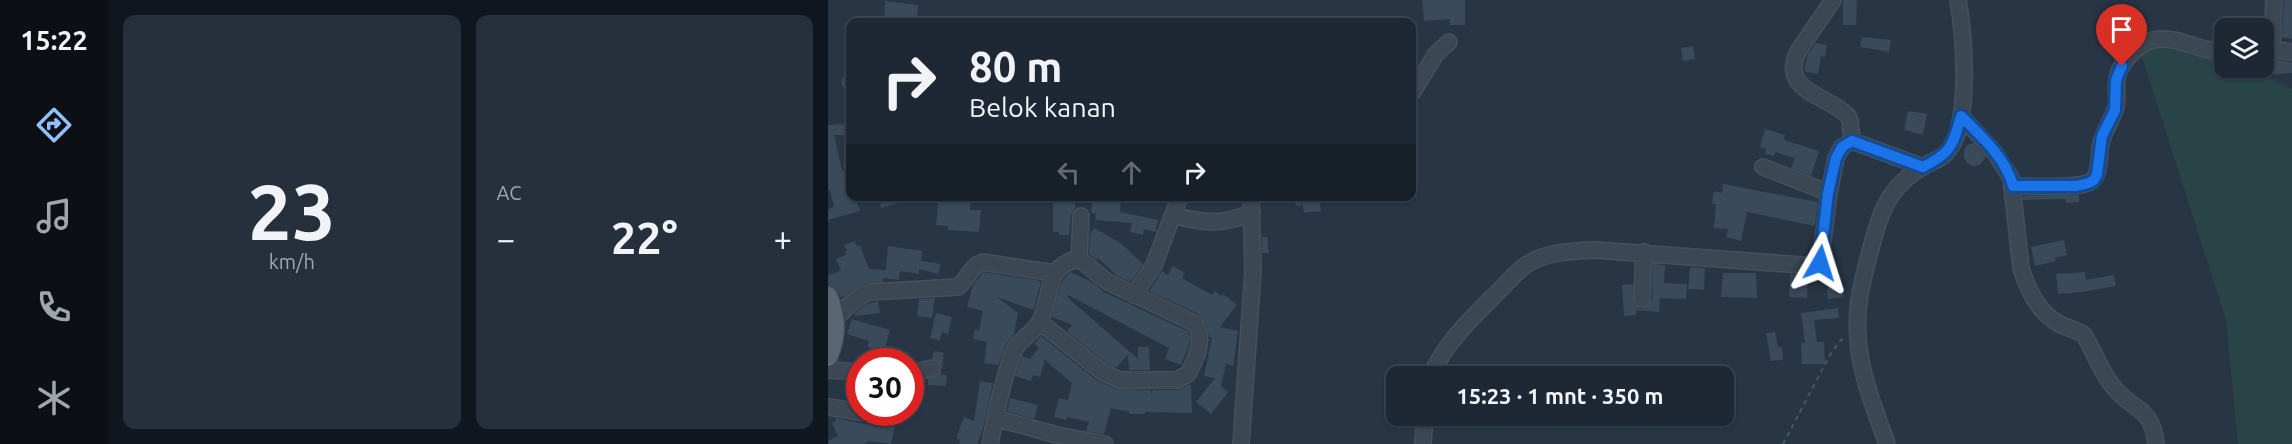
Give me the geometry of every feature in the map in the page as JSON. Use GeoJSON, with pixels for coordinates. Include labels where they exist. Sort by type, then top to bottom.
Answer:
{"type":"FeatureCollection","features":[{"type":"Feature","properties":{"kind":"main road"},"geometry":{"type":"LineString","coordinates":[[828,296],[836,319],[835,336],[828,357]]}},
{"type":"Feature","properties":{"kind":"street"},"geometry":{"type":"LineString","coordinates":[[1833,0],[1795,57],[1794,72],[1804,89],[1848,116],[1852,141]]}},
{"type":"Feature","properties":{"kind":"street"},"geometry":{"type":"LineString","coordinates":[[1887,444],[1862,362],[1858,328],[1862,284],[1877,228],[1893,192],[1923,167],[1941,158],[1950,149],[1961,116],[1964,32],[1958,0]]}},
{"type":"Feature","properties":{"kind":"street"},"geometry":{"type":"LineString","coordinates":[[2272,18],[2274,0]]}},
{"type":"Feature","properties":{"kind":"street"},"geometry":{"type":"LineString","coordinates":[[2013,186],[2076,186],[2094,180],[2097,174],[2102,136],[2115,110],[2118,74],[2136,49],[2151,41],[2167,39],[2181,41],[2204,50],[2214,50]]}},
{"type":"Feature","properties":{"kind":"street"},"geometry":{"type":"LineString","coordinates":[[1416,86],[1436,54],[1449,42]]}},
{"type":"Feature","properties":{"kind":"street"},"geometry":{"type":"LineString","coordinates":[[2274,50],[2292,52]]}},
{"type":"Feature","properties":{"kind":"street"},"geometry":{"type":"LineString","coordinates":[[1961,116],[1995,153],[2008,172],[2013,186],[2021,268],[2036,301],[2058,323],[2085,335],[2101,369],[2114,389],[2149,417],[2156,444]]}},
{"type":"Feature","properties":{"kind":"street"},"geometry":{"type":"LineString","coordinates":[[1852,141],[1923,167]]}},
{"type":"Feature","properties":{"kind":"street"},"geometry":{"type":"LineString","coordinates":[[1436,366],[1442,354],[1476,315],[1529,263],[1577,251],[1644,252],[1816,266],[1820,263],[1828,193],[1838,152],[1852,141]]}},
{"type":"Feature","properties":{"kind":"street"},"geometry":{"type":"LineString","coordinates":[[1763,167],[1828,193]]}},
{"type":"Feature","properties":{"kind":"street"},"geometry":{"type":"LineString","coordinates":[[1134,295],[1154,265],[1178,201]]}},
{"type":"Feature","properties":{"kind":"street"},"geometry":{"type":"LineString","coordinates":[[1173,215],[1212,223],[1225,222],[1251,204]]}},
{"type":"Feature","properties":{"kind":"street"},"geometry":{"type":"LineString","coordinates":[[1241,444],[1253,271],[1251,204]]}},
{"type":"Feature","properties":{"kind":"street"},"geometry":{"type":"LineString","coordinates":[[1079,259],[1081,216]]}},
{"type":"Feature","properties":{"kind":"street"},"geometry":{"type":"LineString","coordinates":[[1642,299],[1644,252]]}},
{"type":"Feature","properties":{"kind":"street"},"geometry":{"type":"LineString","coordinates":[[1040,322],[1110,377],[1127,381],[1177,380],[1184,378],[1191,369],[1201,340],[1198,328],[1188,320],[1108,282],[1079,259]]}},
{"type":"Feature","properties":{"kind":"street"},"geometry":{"type":"LineString","coordinates":[[990,444],[995,418],[1015,350],[1040,322],[1055,273],[1066,263],[1079,259]]}},
{"type":"Feature","properties":{"kind":"street"},"geometry":{"type":"LineString","coordinates":[[836,319],[849,304],[870,291],[958,287],[973,268],[983,262],[1055,273]]}},
{"type":"Feature","properties":{"kind":"street"},"geometry":{"type":"LineString","coordinates":[[924,370],[932,368]]}},
{"type":"Feature","properties":{"kind":"street"},"geometry":{"type":"LineString","coordinates":[[828,370],[846,371]]}},
{"type":"Feature","properties":{"kind":"street"},"geometry":{"type":"LineString","coordinates":[[828,407],[846,410]]}},
{"type":"Feature","properties":{"kind":"street"},"geometry":{"type":"LineString","coordinates":[[995,418],[1057,435],[1105,444]]}},
{"type":"Feature","properties":{"kind":"street"},"geometry":{"type":"LineString","coordinates":[[1423,444],[1424,426]]}},
{"type":"Feature","properties":{"kind":"path"},"geometry":{"type":"LineString","coordinates":[[1783,444],[1835,347],[1858,328]]}},
{"type":"Feature","properties":{"kind":"green space"},"geometry":{"type":"Polygon","coordinates":[[[2134,32],[2214,59],[2214,78],[2267,78],[2292,89],[2292,444],[2238,444],[2226,320],[2134,32]]]}},
{"type":"Feature","properties":{"kind":"building"},"geometry":{"type":"Polygon","coordinates":[[[1422,0],[1465,0],[1465,25],[1450,25],[1450,19],[1424,21],[1422,0]]]}},
{"type":"Feature","properties":{"kind":"building"},"geometry":{"type":"Polygon","coordinates":[[[1843,0],[1857,0],[1856,25],[1843,25],[1843,0]]]}},
{"type":"Feature","properties":{"kind":"building"},"geometry":{"type":"Polygon","coordinates":[[[2284,0],[2292,0],[2292,39],[2282,37],[2284,0]]]}},
{"type":"Feature","properties":{"kind":"building"},"geometry":{"type":"Polygon","coordinates":[[[885,1],[918,5],[917,18],[884,18],[885,1]]]}},
{"type":"Feature","properties":{"kind":"building"},"geometry":{"type":"Polygon","coordinates":[[[1862,37],[1891,40],[1889,52],[1860,47],[1862,37]]]}},
{"type":"Feature","properties":{"kind":"building"},"geometry":{"type":"Polygon","coordinates":[[[1816,43],[1827,45],[1825,57],[1821,56],[1818,74],[1804,71],[1808,54],[1816,43]]]}},
{"type":"Feature","properties":{"kind":"building"},"geometry":{"type":"Polygon","coordinates":[[[1693,46],[1695,59],[1683,61],[1681,48],[1693,46]]]}},
{"type":"Feature","properties":{"kind":"building"},"geometry":{"type":"Polygon","coordinates":[[[2274,59],[2292,62],[2292,73],[2274,75],[2274,59]]]}},
{"type":"Feature","properties":{"kind":"building"},"geometry":{"type":"Polygon","coordinates":[[[842,78],[846,78],[846,87],[842,87],[842,78]]]}},
{"type":"Feature","properties":{"kind":"building"},"geometry":{"type":"Polygon","coordinates":[[[1908,111],[1927,114],[1923,135],[1904,130],[1908,111]]]}},
{"type":"Feature","properties":{"kind":"building"},"geometry":{"type":"Polygon","coordinates":[[[846,124],[846,135],[834,135],[842,171],[846,170],[846,201],[857,201],[860,211],[828,220],[828,209],[834,207],[830,191],[828,191],[828,125],[846,124]]]}},
{"type":"Feature","properties":{"kind":"building"},"geometry":{"type":"Polygon","coordinates":[[[1765,129],[1785,135],[1784,140],[1819,151],[1811,176],[1791,168],[1795,158],[1775,152],[1774,156],[1765,154],[1766,149],[1760,148],[1765,129]]]}},
{"type":"Feature","properties":{"kind":"building"},"geometry":{"type":"Polygon","coordinates":[[[1973,143],[1986,157],[1980,165],[1973,166],[1964,158],[1967,145],[1973,143]]]}},
{"type":"Feature","properties":{"kind":"building"},"geometry":{"type":"Polygon","coordinates":[[[1723,184],[1818,202],[1815,226],[1747,212],[1741,241],[1726,237],[1728,229],[1714,228],[1716,204],[1712,204],[1714,191],[1722,193],[1723,184]]]}},
{"type":"Feature","properties":{"kind":"building"},"geometry":{"type":"Polygon","coordinates":[[[2079,195],[2079,202],[2066,203],[2065,199],[2023,200],[2023,196],[2079,195]]]}},
{"type":"Feature","properties":{"kind":"building"},"geometry":{"type":"Polygon","coordinates":[[[879,201],[905,201],[881,208],[879,201]]]}},
{"type":"Feature","properties":{"kind":"building"},"geometry":{"type":"Polygon","coordinates":[[[938,201],[971,201],[970,210],[981,210],[979,232],[948,230],[948,226],[936,225],[938,201]]]}},
{"type":"Feature","properties":{"kind":"building"},"geometry":{"type":"Polygon","coordinates":[[[1053,201],[1075,201],[1069,235],[1059,235],[1059,232],[1053,232],[1053,201]]]}},
{"type":"Feature","properties":{"kind":"building"},"geometry":{"type":"Polygon","coordinates":[[[1092,201],[1121,201],[1120,212],[1158,220],[1156,232],[1144,229],[1143,235],[1130,232],[1132,223],[1095,220],[1096,213],[1091,213],[1092,201]]]}},
{"type":"Feature","properties":{"kind":"building"},"geometry":{"type":"Polygon","coordinates":[[[1295,201],[1320,201],[1321,211],[1304,213],[1303,205],[1296,206],[1295,201]]]}},
{"type":"Feature","properties":{"kind":"building"},"geometry":{"type":"Polygon","coordinates":[[[1094,228],[1121,243],[1143,264],[1131,282],[1117,276],[1098,258],[1096,260],[1089,254],[1090,234],[1094,228]]]}},
{"type":"Feature","properties":{"kind":"building"},"geometry":{"type":"Polygon","coordinates":[[[1262,237],[1267,237],[1269,253],[1262,253],[1262,237]]]}},
{"type":"Feature","properties":{"kind":"building"},"geometry":{"type":"Polygon","coordinates":[[[2064,240],[2067,255],[2055,258],[2056,261],[2035,266],[2031,247],[2064,240]]]}},
{"type":"Feature","properties":{"kind":"building"},"geometry":{"type":"Polygon","coordinates":[[[855,241],[857,247],[860,245],[869,269],[886,270],[888,246],[922,251],[921,261],[941,264],[938,274],[919,269],[919,274],[900,271],[899,280],[883,278],[883,282],[866,283],[841,298],[836,288],[828,285],[828,275],[841,271],[836,259],[846,255],[844,245],[855,241]]]}},
{"type":"Feature","properties":{"kind":"building"},"geometry":{"type":"Polygon","coordinates":[[[1653,264],[1665,265],[1664,283],[1687,284],[1686,299],[1660,298],[1659,312],[1636,310],[1636,315],[1624,316],[1622,285],[1633,284],[1634,304],[1641,309],[1647,307],[1652,299],[1653,264]]]}},
{"type":"Feature","properties":{"kind":"building"},"geometry":{"type":"Polygon","coordinates":[[[1173,266],[1185,273],[1182,278],[1212,295],[1215,291],[1221,296],[1223,294],[1237,305],[1220,327],[1238,331],[1233,366],[1226,364],[1221,386],[1228,392],[1211,414],[1196,402],[1215,378],[1204,376],[1212,337],[1209,337],[1206,324],[1198,314],[1149,291],[1162,271],[1168,275],[1173,266]]]}},
{"type":"Feature","properties":{"kind":"building"},"geometry":{"type":"Polygon","coordinates":[[[1690,267],[1705,268],[1704,290],[1688,289],[1690,267]]]}},
{"type":"Feature","properties":{"kind":"building"},"geometry":{"type":"Polygon","coordinates":[[[983,272],[1041,281],[1034,310],[997,297],[1018,313],[1014,334],[1006,345],[998,365],[984,363],[987,342],[973,339],[975,329],[979,330],[983,311],[967,307],[973,285],[983,272]]]}},
{"type":"Feature","properties":{"kind":"building"},"geometry":{"type":"Polygon","coordinates":[[[1070,272],[1094,283],[1104,292],[1187,331],[1190,337],[1189,346],[1181,365],[1165,359],[1169,348],[1068,295],[1067,297],[1138,359],[1138,347],[1149,347],[1150,370],[1129,370],[1128,355],[1116,368],[1107,364],[1067,331],[1072,325],[1052,317],[1060,286],[1070,272]]]}},
{"type":"Feature","properties":{"kind":"building"},"geometry":{"type":"Polygon","coordinates":[[[2085,272],[2086,280],[2114,275],[2116,286],[2058,294],[2056,274],[2085,272]]]}},
{"type":"Feature","properties":{"kind":"building"},"geometry":{"type":"Polygon","coordinates":[[[1723,273],[1756,273],[1757,298],[1721,297],[1723,273]]]}},
{"type":"Feature","properties":{"kind":"building"},"geometry":{"type":"Polygon","coordinates":[[[1790,274],[1808,275],[1807,298],[1789,297],[1790,274]]]}},
{"type":"Feature","properties":{"kind":"building"},"geometry":{"type":"Polygon","coordinates":[[[1843,285],[1844,297],[1828,299],[1827,287],[1843,285]]]}},
{"type":"Feature","properties":{"kind":"building"},"geometry":{"type":"Polygon","coordinates":[[[935,298],[932,318],[917,316],[919,299],[935,298]]]}},
{"type":"Feature","properties":{"kind":"building"},"geometry":{"type":"Polygon","coordinates":[[[878,301],[880,313],[855,316],[854,314],[865,305],[878,301]]]}},
{"type":"Feature","properties":{"kind":"building"},"geometry":{"type":"Polygon","coordinates":[[[1838,308],[1839,318],[1814,320],[1817,342],[1824,342],[1825,364],[1802,364],[1801,343],[1805,343],[1801,313],[1838,308]]]}},
{"type":"Feature","properties":{"kind":"building"},"geometry":{"type":"Polygon","coordinates":[[[936,313],[952,317],[948,334],[942,332],[940,341],[930,338],[936,313]]]}},
{"type":"Feature","properties":{"kind":"building"},"geometry":{"type":"Polygon","coordinates":[[[852,319],[890,330],[885,348],[867,347],[869,341],[847,334],[852,319]]]}},
{"type":"Feature","properties":{"kind":"building"},"geometry":{"type":"Polygon","coordinates":[[[1775,332],[1778,347],[1782,347],[1783,360],[1771,361],[1766,333],[1775,332]]]}},
{"type":"Feature","properties":{"kind":"building"},"geometry":{"type":"Polygon","coordinates":[[[1041,336],[1096,380],[1115,389],[1151,390],[1151,395],[1153,390],[1178,390],[1191,384],[1192,413],[1129,414],[1129,412],[1111,408],[1104,434],[1086,431],[1089,422],[1067,417],[1066,420],[1054,417],[1059,398],[1068,400],[1072,383],[1045,360],[1040,377],[1033,375],[1031,381],[1015,376],[1022,356],[1030,359],[1039,348],[1034,344],[1041,336]]]}},
{"type":"Feature","properties":{"kind":"building"},"geometry":{"type":"Polygon","coordinates":[[[934,351],[944,353],[942,370],[939,362],[932,358],[934,351]]]}},
{"type":"Feature","properties":{"kind":"building"},"geometry":{"type":"Polygon","coordinates":[[[941,370],[941,374],[947,375],[946,386],[928,385],[928,379],[938,375],[941,370]]]}},
{"type":"Feature","properties":{"kind":"building"},"geometry":{"type":"Polygon","coordinates":[[[980,381],[993,383],[983,429],[977,444],[959,444],[960,440],[956,438],[964,417],[974,421],[980,381]]]}},
{"type":"Feature","properties":{"kind":"building"},"geometry":{"type":"Polygon","coordinates":[[[1010,398],[1038,405],[1034,419],[1007,411],[1010,398]]]}},
{"type":"Feature","properties":{"kind":"building"},"geometry":{"type":"Polygon","coordinates":[[[835,418],[846,420],[846,426],[895,426],[891,444],[869,441],[864,444],[828,444],[828,441],[838,436],[832,423],[836,421],[835,418]]]}},
{"type":"Feature","properties":{"kind":"route"},"geometry":{"type":"LineString","coordinates":[[1820,263],[1828,193],[1836,158],[1842,147],[1852,141],[1923,167],[1941,158],[1950,149],[1961,116],[1995,153],[2008,172],[2013,186],[2076,186],[2089,183],[2097,174],[2102,136],[2115,110],[2116,80],[2122,66]]}}]}
